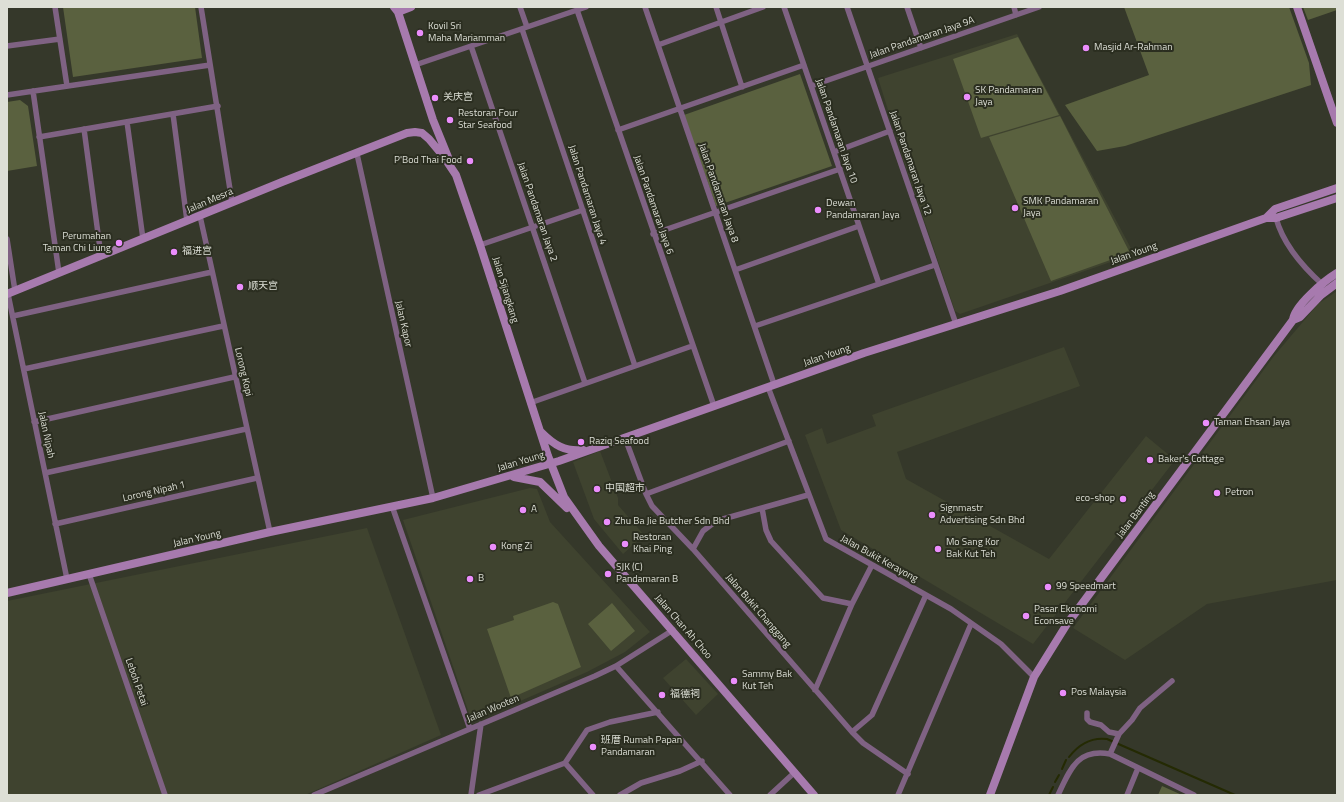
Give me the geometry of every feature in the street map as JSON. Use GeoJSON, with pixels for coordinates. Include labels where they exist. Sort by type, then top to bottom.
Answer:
{"type":"FeatureCollection","features":[{"type":"Feature","properties":{"kind":"main road"},"geometry":{"type":"LineString","coordinates":[[1297,7],[1337,123]]}},
{"type":"Feature","properties":{"kind":"main road"},"geometry":{"type":"LineString","coordinates":[[403,8],[415,65],[452,167]]}},
{"type":"Feature","properties":{"kind":"main road","name":"Jalan Mesra"},"geometry":{"type":"LineString","coordinates":[[10,293],[232,202],[407,133],[422,133]]}},
{"type":"Feature","properties":{"kind":"main road","name":"Jalan Sijangkang"},"geometry":{"type":"LineString","coordinates":[[422,133],[438,149],[452,167],[480,245],[550,464]]}},
{"type":"Feature","properties":{"kind":"main road","name":"Jalan Young"},"geometry":{"type":"LineString","coordinates":[[1266,218],[1275,209],[1337,188]]}},
{"type":"Feature","properties":{"kind":"main road","name":"Jalan Young"},"geometry":{"type":"LineString","coordinates":[[7,593],[270,532],[433,498],[512,476],[591,450],[771,386],[1060,291],[1266,218],[1276,218],[1337,198]]}},
{"type":"Feature","properties":{"kind":"main road","name":"Jalan Banting"},"geometry":{"type":"LineString","coordinates":[[990,795],[1034,677],[1067,624],[1293,320],[1294,314],[1337,273]]}},
{"type":"Feature","properties":{"kind":"main road"},"geometry":{"type":"LineString","coordinates":[[1293,320],[1300,317],[1321,295],[1337,283]]}},
{"type":"Feature","properties":{"kind":"main road"},"geometry":{"type":"LineString","coordinates":[[539,430],[559,447],[577,451],[591,450]]}},
{"type":"Feature","properties":{"kind":"main road","name":"Jalan Chan Ah Choo"},"geometry":{"type":"LineString","coordinates":[[550,464],[564,497],[599,546],[814,795]]}},
{"type":"Feature","properties":{"kind":"main road"},"geometry":{"type":"LineString","coordinates":[[512,476],[540,482],[584,525]]}},
{"type":"Feature","properties":{"kind":"street"},"geometry":{"type":"LineString","coordinates":[[55,7],[67,86]]}},
{"type":"Feature","properties":{"kind":"street"},"geometry":{"type":"LineString","coordinates":[[201,7],[218,106],[232,202]]}},
{"type":"Feature","properties":{"kind":"street","name":"Jalan Pandamaran Jaya 4"},"geometry":{"type":"LineString","coordinates":[[520,7],[525,28],[583,210],[635,366]]}},
{"type":"Feature","properties":{"kind":"street"},"geometry":{"type":"LineString","coordinates":[[415,65],[586,7]]}},
{"type":"Feature","properties":{"kind":"street","name":"Jalan Pandamaran Jaya 8"},"geometry":{"type":"LineString","coordinates":[[645,7],[754,326],[771,386]]}},
{"type":"Feature","properties":{"kind":"street"},"geometry":{"type":"LineString","coordinates":[[716,7],[742,87]]}},
{"type":"Feature","properties":{"kind":"street"},"geometry":{"type":"LineString","coordinates":[[658,45],[763,7]]}},
{"type":"Feature","properties":{"kind":"street","name":"Jalan Pandamaran Jaya 10"},"geometry":{"type":"LineString","coordinates":[[784,7],[879,284]]}},
{"type":"Feature","properties":{"kind":"street","name":"Jalan Pandamaran Jaya 12"},"geometry":{"type":"LineString","coordinates":[[847,7],[956,324]]}},
{"type":"Feature","properties":{"kind":"street"},"geometry":{"type":"LineString","coordinates":[[907,7],[920,48]]}},
{"type":"Feature","properties":{"kind":"street"},"geometry":{"type":"LineString","coordinates":[[1014,7],[1016,15]]}},
{"type":"Feature","properties":{"kind":"street","name":"Jalan Pandamaran Jaya 9A"},"geometry":{"type":"LineString","coordinates":[[811,86],[1039,7]]}},
{"type":"Feature","properties":{"kind":"street","name":"Jalan Pandamaran Jaya 6"},"geometry":{"type":"LineString","coordinates":[[577,10],[653,234],[714,406]]}},
{"type":"Feature","properties":{"kind":"street"},"geometry":{"type":"LineString","coordinates":[[7,46],[60,38]]}},
{"type":"Feature","properties":{"kind":"street","name":"Jalan Pandamaran Jaya 2"},"geometry":{"type":"LineString","coordinates":[[471,46],[585,384]]}},
{"type":"Feature","properties":{"kind":"street"},"geometry":{"type":"LineString","coordinates":[[7,95],[210,65]]}},
{"type":"Feature","properties":{"kind":"street"},"geometry":{"type":"LineString","coordinates":[[618,130],[804,65]]}},
{"type":"Feature","properties":{"kind":"street"},"geometry":{"type":"LineString","coordinates":[[33,91],[59,274]]}},
{"type":"Feature","properties":{"kind":"street"},"geometry":{"type":"LineString","coordinates":[[39,137],[218,106]]}},
{"type":"Feature","properties":{"kind":"street"},"geometry":{"type":"LineString","coordinates":[[173,114],[187,221]]}},
{"type":"Feature","properties":{"kind":"street"},"geometry":{"type":"LineString","coordinates":[[127,122],[143,239]]}},
{"type":"Feature","properties":{"kind":"street"},"geometry":{"type":"LineString","coordinates":[[84,129],[101,256]]}},
{"type":"Feature","properties":{"kind":"street"},"geometry":{"type":"LineString","coordinates":[[834,152],[890,131]]}},
{"type":"Feature","properties":{"kind":"street","name":"Jalan Kapor"},"geometry":{"type":"LineString","coordinates":[[357,154],[433,498]]}},
{"type":"Feature","properties":{"kind":"street"},"geometry":{"type":"LineString","coordinates":[[653,234],[840,169]]}},
{"type":"Feature","properties":{"kind":"street"},"geometry":{"type":"LineString","coordinates":[[480,245],[583,210]]}},
{"type":"Feature","properties":{"kind":"street","name":"Lorong Kopi"},"geometry":{"type":"LineString","coordinates":[[200,216],[234,377],[270,532]]}},
{"type":"Feature","properties":{"kind":"street"},"geometry":{"type":"LineString","coordinates":[[1276,218],[1285,237],[1299,260],[1323,285]]}},
{"type":"Feature","properties":{"kind":"street"},"geometry":{"type":"LineString","coordinates":[[735,270],[859,226]]}},
{"type":"Feature","properties":{"kind":"street","name":"Jalan Nipah"},"geometry":{"type":"LineString","coordinates":[[7,239],[10,293],[13,316],[66,579]]}},
{"type":"Feature","properties":{"kind":"street"},"geometry":{"type":"LineString","coordinates":[[754,326],[935,265]]}},
{"type":"Feature","properties":{"kind":"street"},"geometry":{"type":"LineString","coordinates":[[13,316],[212,272]]}},
{"type":"Feature","properties":{"kind":"street"},"geometry":{"type":"LineString","coordinates":[[24,369],[223,326]]}},
{"type":"Feature","properties":{"kind":"street"},"geometry":{"type":"LineString","coordinates":[[530,403],[692,346]]}},
{"type":"Feature","properties":{"kind":"street"},"geometry":{"type":"LineString","coordinates":[[34,422],[234,377]]}},
{"type":"Feature","properties":{"kind":"street","name":"Jalan Bukit Kerayong"},"geometry":{"type":"LineString","coordinates":[[771,386],[808,496],[826,539],[926,595],[971,624],[1001,644],[1034,677]]}},
{"type":"Feature","properties":{"kind":"street"},"geometry":{"type":"LineString","coordinates":[[45,473],[246,429]]}},
{"type":"Feature","properties":{"kind":"street","name":"Jalan Bukit Changgang"},"geometry":{"type":"LineString","coordinates":[[624,438],[652,506],[693,549],[863,744],[908,774]]}},
{"type":"Feature","properties":{"kind":"street"},"geometry":{"type":"LineString","coordinates":[[646,494],[789,441]]}},
{"type":"Feature","properties":{"kind":"street","name":"Lorong Nipah 1"},"geometry":{"type":"LineString","coordinates":[[55,524],[258,478]]}},
{"type":"Feature","properties":{"kind":"street"},"geometry":{"type":"LineString","coordinates":[[693,549],[709,525],[716,521],[808,496]]}},
{"type":"Feature","properties":{"kind":"street"},"geometry":{"type":"LineString","coordinates":[[392,506],[470,728]]}},
{"type":"Feature","properties":{"kind":"street"},"geometry":{"type":"LineString","coordinates":[[762,508],[766,530],[771,541],[823,598],[852,604]]}},
{"type":"Feature","properties":{"kind":"street"},"geometry":{"type":"LineString","coordinates":[[815,690],[852,604],[872,565]]}},
{"type":"Feature","properties":{"kind":"street","name":"Leboh Petai"},"geometry":{"type":"LineString","coordinates":[[89,574],[165,795]]}},
{"type":"Feature","properties":{"kind":"street"},"geometry":{"type":"LineString","coordinates":[[852,732],[872,715],[926,595]]}},
{"type":"Feature","properties":{"kind":"street"},"geometry":{"type":"LineString","coordinates":[[898,795],[971,624]]}},
{"type":"Feature","properties":{"kind":"street","name":"Jalan Wooten"},"geometry":{"type":"LineString","coordinates":[[314,795],[616,666],[673,630]]}},
{"type":"Feature","properties":{"kind":"street"},"geometry":{"type":"LineString","coordinates":[[616,666],[702,761],[730,795]]}},
{"type":"Feature","properties":{"kind":"street"},"geometry":{"type":"LineString","coordinates":[[1110,754],[1118,736],[1140,708],[1172,681]]}},
{"type":"Feature","properties":{"kind":"street"},"geometry":{"type":"LineString","coordinates":[[479,795],[565,763],[587,730],[610,722],[658,712]]}},
{"type":"Feature","properties":{"kind":"street"},"geometry":{"type":"LineString","coordinates":[[1087,713],[1087,719],[1090,722],[1101,725],[1109,732],[1118,736]]}},
{"type":"Feature","properties":{"kind":"street"},"geometry":{"type":"LineString","coordinates":[[471,795],[481,724]]}},
{"type":"Feature","properties":{"kind":"street"},"geometry":{"type":"LineString","coordinates":[[1058,795],[1071,769],[1078,761],[1089,754],[1101,752],[1110,754],[1194,795]]}},
{"type":"Feature","properties":{"kind":"street"},"geometry":{"type":"LineString","coordinates":[[620,795],[641,783],[680,771],[702,761]]}},
{"type":"Feature","properties":{"kind":"street"},"geometry":{"type":"LineString","coordinates":[[565,763],[593,795]]}},
{"type":"Feature","properties":{"kind":"street"},"geometry":{"type":"LineString","coordinates":[[1127,795],[1138,768]]}},
{"type":"Feature","properties":{"kind":"street"},"geometry":{"type":"LineString","coordinates":[[770,795],[795,772]]}},
{"type":"Feature","properties":{"kind":"shaded area"},"geometry":{"type":"Polygon","coordinates":[[[63,7],[195,7],[202,58],[73,77],[63,7]]]}},
{"type":"Feature","properties":{"kind":"shaded area"},"geometry":{"type":"Polygon","coordinates":[[[1124,7],[1289,7],[1309,63],[1311,85],[1125,146],[1097,151],[1065,105],[1149,75],[1124,7]]]}},
{"type":"Feature","properties":{"kind":"shaded area"},"geometry":{"type":"Polygon","coordinates":[[[1303,7],[1337,7],[1337,10],[1308,20],[1303,7]]]}},
{"type":"Feature","properties":{"kind":"shaded area","name":"SMK Pandamaran Jaya"},"geometry":{"type":"Polygon","coordinates":[[[1017,34],[1134,254],[960,314],[955,311],[904,161],[878,78],[1017,34]]]}},
{"type":"Feature","properties":{"kind":"shaded area"},"geometry":{"type":"Polygon","coordinates":[[[1018,37],[1059,115],[981,138],[953,59],[1018,37]]]}},
{"type":"Feature","properties":{"kind":"shaded area"},"geometry":{"type":"Polygon","coordinates":[[[800,74],[832,166],[716,206],[684,115],[800,74]]]}},
{"type":"Feature","properties":{"kind":"shaded area"},"geometry":{"type":"Polygon","coordinates":[[[20,100],[28,106],[37,166],[7,171],[7,102],[20,100]]]}},
{"type":"Feature","properties":{"kind":"shaded area"},"geometry":{"type":"Polygon","coordinates":[[[1060,116],[1130,253],[1051,281],[989,137],[1060,116]]]}},
{"type":"Feature","properties":{"kind":"shaded area"},"geometry":{"type":"Polygon","coordinates":[[[1337,291],[1337,580],[1207,604],[1125,660],[1073,628],[1274,356],[1318,304],[1337,291]]]}},
{"type":"Feature","properties":{"kind":"shaded area"},"geometry":{"type":"Polygon","coordinates":[[[1064,347],[1080,386],[897,452],[906,479],[1049,559],[1146,436],[1175,460],[1033,644],[841,530],[805,435],[822,428],[827,444],[876,426],[872,415],[1064,347]]]}},
{"type":"Feature","properties":{"kind":"shaded area"},"geometry":{"type":"Polygon","coordinates":[[[600,451],[618,498],[618,505],[644,535],[623,554],[594,519],[573,462],[600,451]]]}},
{"type":"Feature","properties":{"kind":"shaded area"},"geometry":{"type":"Polygon","coordinates":[[[530,488],[537,489],[550,522],[650,632],[625,652],[587,672],[472,722],[403,520],[530,488]]]}},
{"type":"Feature","properties":{"kind":"shaded area"},"geometry":{"type":"Polygon","coordinates":[[[367,528],[441,735],[305,795],[7,795],[7,601],[367,528]]]}},
{"type":"Feature","properties":{"kind":"shaded area"},"geometry":{"type":"Polygon","coordinates":[[[553,602],[558,604],[581,667],[511,698],[487,629],[514,620],[513,616],[553,602]]]}},
{"type":"Feature","properties":{"kind":"shaded area"},"geometry":{"type":"Polygon","coordinates":[[[612,603],[635,631],[611,651],[588,624],[612,603]]]}},
{"type":"Feature","properties":{"kind":"shaded area"},"geometry":{"type":"Polygon","coordinates":[[[686,659],[718,694],[696,715],[663,678],[686,659]]]}},
{"type":"Feature","properties":{"kind":"shaded area"},"geometry":{"type":"Polygon","coordinates":[[[1162,786],[1182,795],[1158,795],[1162,786]]]}},
{"type":"Feature","properties":{"kind":"waterway"},"geometry":{"type":"LineString","coordinates":[[1069,757],[1077,748],[1086,742],[1096,739],[1107,739],[1235,795]]}},
{"type":"Feature","properties":{"kind":"waterway"},"geometry":{"type":"LineString","coordinates":[[1062,769],[1066,760]]}},
{"type":"Feature","properties":{"kind":"waterway"},"geometry":{"type":"LineString","coordinates":[[1055,782],[1059,775]]}},
{"type":"Feature","properties":{"kind":"waterway"},"geometry":{"type":"LineString","coordinates":[[1049,795],[1053,787]]}},
{"type":"Feature","properties":{"kind":"place","name":"Kovil Sri Maha Mariamman"},"geometry":{"type":"Point","coordinates":[420,33]}},
{"type":"Feature","properties":{"kind":"place","name":"Masjid Ar-Rahman"},"geometry":{"type":"Point","coordinates":[1086,48]}},
{"type":"Feature","properties":{"kind":"place","name":"SK Pandamaran Jaya"},"geometry":{"type":"Point","coordinates":[967,97]}},
{"type":"Feature","properties":{"kind":"place","name":"关庆宫"},"geometry":{"type":"Point","coordinates":[435,98]}},
{"type":"Feature","properties":{"kind":"place","name":"Restoran Four Star Seafood"},"geometry":{"type":"Point","coordinates":[450,120]}},
{"type":"Feature","properties":{"kind":"place","name":"P'Bod Thai Food"},"geometry":{"type":"Point","coordinates":[470,161]}},
{"type":"Feature","properties":{"kind":"place","name":"SMK Pandamaran Jaya"},"geometry":{"type":"Point","coordinates":[1015,208]}},
{"type":"Feature","properties":{"kind":"place","name":"Dewan Pandamaran Jaya"},"geometry":{"type":"Point","coordinates":[818,210]}},
{"type":"Feature","properties":{"kind":"place","name":"Perumahan Taman Chi Liung"},"geometry":{"type":"Point","coordinates":[119,243]}},
{"type":"Feature","properties":{"kind":"place","name":"福进宫"},"geometry":{"type":"Point","coordinates":[174,252]}},
{"type":"Feature","properties":{"kind":"place","name":"顺天宫"},"geometry":{"type":"Point","coordinates":[240,287]}},
{"type":"Feature","properties":{"kind":"place","name":"Taman Ehsan Jaya"},"geometry":{"type":"Point","coordinates":[1206,423]}},
{"type":"Feature","properties":{"kind":"place","name":"Raziq Seafood"},"geometry":{"type":"Point","coordinates":[581,442]}},
{"type":"Feature","properties":{"kind":"place","name":"Baker's Cottage"},"geometry":{"type":"Point","coordinates":[1150,460]}},
{"type":"Feature","properties":{"kind":"place","name":"中国超市"},"geometry":{"type":"Point","coordinates":[597,489]}},
{"type":"Feature","properties":{"kind":"place","name":"Petron"},"geometry":{"type":"Point","coordinates":[1217,493]}},
{"type":"Feature","properties":{"kind":"place","name":"eco-shop"},"geometry":{"type":"Point","coordinates":[1123,499]}},
{"type":"Feature","properties":{"kind":"place","name":"A"},"geometry":{"type":"Point","coordinates":[523,510]}},
{"type":"Feature","properties":{"kind":"place","name":"Signmastr Advertising Sdn Bhd"},"geometry":{"type":"Point","coordinates":[932,515]}},
{"type":"Feature","properties":{"kind":"place","name":"Zhu Ba Jie Butcher Sdn Bhd"},"geometry":{"type":"Point","coordinates":[607,522]}},
{"type":"Feature","properties":{"kind":"place","name":"Restoran Khai Ping"},"geometry":{"type":"Point","coordinates":[625,544]}},
{"type":"Feature","properties":{"kind":"place","name":"Kong Zi"},"geometry":{"type":"Point","coordinates":[493,547]}},
{"type":"Feature","properties":{"kind":"place","name":"Mo Sang Kor Bak Kut Teh"},"geometry":{"type":"Point","coordinates":[938,549]}},
{"type":"Feature","properties":{"kind":"place","name":"SJK (C) Pandamaran B"},"geometry":{"type":"Point","coordinates":[608,574]}},
{"type":"Feature","properties":{"kind":"place","name":"B"},"geometry":{"type":"Point","coordinates":[470,579]}},
{"type":"Feature","properties":{"kind":"place","name":"99 Speedmart"},"geometry":{"type":"Point","coordinates":[1048,587]}},
{"type":"Feature","properties":{"kind":"place","name":"Pasar Ekonomi Econsave"},"geometry":{"type":"Point","coordinates":[1026,616]}},
{"type":"Feature","properties":{"kind":"place","name":"Sammy Bak Kut Teh"},"geometry":{"type":"Point","coordinates":[734,681]}},
{"type":"Feature","properties":{"kind":"place","name":"Pos Malaysia"},"geometry":{"type":"Point","coordinates":[1063,693]}},
{"type":"Feature","properties":{"kind":"place","name":"福德祠"},"geometry":{"type":"Point","coordinates":[662,695]}},
{"type":"Feature","properties":{"kind":"place","name":"班厝 Rumah Papan Pandamaran"},"geometry":{"type":"Point","coordinates":[593,747]}}]}
